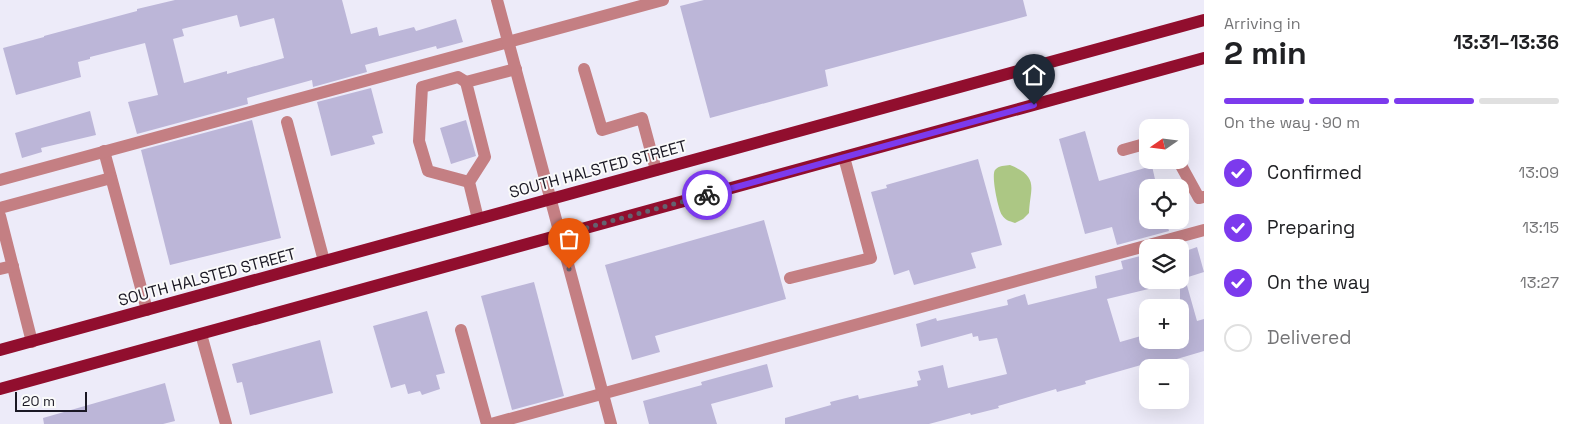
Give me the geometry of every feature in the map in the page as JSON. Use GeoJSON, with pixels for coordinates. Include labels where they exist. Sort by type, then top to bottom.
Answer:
{"type":"FeatureCollection","features":[{"type":"Feature","properties":{"kind":"main road","name":"SOUTH HALSTED STREET"},"geometry":{"type":"LineString","coordinates":[[0,350],[1204,20]]}},
{"type":"Feature","properties":{"kind":"main road"},"geometry":{"type":"LineString","coordinates":[[0,389],[1204,58]]}},
{"type":"Feature","properties":{"kind":"street"},"geometry":{"type":"LineString","coordinates":[[497,0],[611,424]]}},
{"type":"Feature","properties":{"kind":"street"},"geometry":{"type":"LineString","coordinates":[[0,180],[663,0]]}},
{"type":"Feature","properties":{"kind":"street"},"geometry":{"type":"LineString","coordinates":[[466,82],[516,69]]}},
{"type":"Feature","properties":{"kind":"street"},"geometry":{"type":"LineString","coordinates":[[584,69],[602,130],[642,118],[656,170]]}},
{"type":"Feature","properties":{"kind":"street"},"geometry":{"type":"LineString","coordinates":[[468,182],[428,171],[419,141],[422,87],[458,77],[466,82],[485,157],[468,182],[478,219]]}},
{"type":"Feature","properties":{"kind":"street"},"geometry":{"type":"LineString","coordinates":[[287,122],[324,261]]}},
{"type":"Feature","properties":{"kind":"street"},"geometry":{"type":"LineString","coordinates":[[1123,150],[1139,146]]}},
{"type":"Feature","properties":{"kind":"street"},"geometry":{"type":"LineString","coordinates":[[104,151],[147,310]]}},
{"type":"Feature","properties":{"kind":"street"},"geometry":{"type":"LineString","coordinates":[[790,278],[871,258],[844,157]]}},
{"type":"Feature","properties":{"kind":"street"},"geometry":{"type":"LineString","coordinates":[[1183,169],[1199,198],[1204,196]]}},
{"type":"Feature","properties":{"kind":"street"},"geometry":{"type":"LineString","coordinates":[[0,208],[111,178]]}},
{"type":"Feature","properties":{"kind":"street"},"geometry":{"type":"LineString","coordinates":[[0,216],[32,342]]}},
{"type":"Feature","properties":{"kind":"street"},"geometry":{"type":"LineString","coordinates":[[491,424],[1204,230]]}},
{"type":"Feature","properties":{"kind":"street"},"geometry":{"type":"LineString","coordinates":[[0,269],[13,266]]}},
{"type":"Feature","properties":{"kind":"street"},"geometry":{"type":"LineString","coordinates":[[461,330],[487,424]]}},
{"type":"Feature","properties":{"kind":"street"},"geometry":{"type":"LineString","coordinates":[[201,334],[226,424]]}},
{"type":"Feature","properties":{"kind":"green space"},"geometry":{"type":"Polygon","coordinates":[[[1010,165],[1026,174],[1031,184],[1029,213],[1015,223],[1002,215],[994,185],[995,170],[1000,166],[1010,165]]]}},
{"type":"Feature","properties":{"kind":"building"},"geometry":{"type":"Polygon","coordinates":[[[175,0],[342,0],[351,34],[377,27],[379,36],[414,27],[416,31],[456,19],[463,42],[437,49],[436,46],[365,65],[367,72],[313,87],[312,80],[247,98],[248,104],[137,134],[128,102],[158,95],[145,43],[90,57],[90,59],[78,62],[81,77],[16,95],[3,48],[137,11],[137,9],[175,0]],[[237,15],[182,29],[184,36],[173,39],[184,83],[227,71],[227,74],[284,58],[274,18],[240,27],[237,15]]]}},
{"type":"Feature","properties":{"kind":"building"},"geometry":{"type":"Polygon","coordinates":[[[704,0],[1023,0],[1027,16],[825,70],[828,86],[710,118],[680,6],[704,0]]]}},
{"type":"Feature","properties":{"kind":"building"},"geometry":{"type":"Polygon","coordinates":[[[371,88],[383,133],[372,136],[375,144],[331,156],[317,102],[371,88]]]}},
{"type":"Feature","properties":{"kind":"building"},"geometry":{"type":"Polygon","coordinates":[[[90,111],[96,135],[41,148],[42,152],[22,158],[15,133],[90,111]]]}},
{"type":"Feature","properties":{"kind":"building"},"geometry":{"type":"Polygon","coordinates":[[[252,120],[281,238],[170,265],[141,150],[252,120]]]}},
{"type":"Feature","properties":{"kind":"building"},"geometry":{"type":"Polygon","coordinates":[[[466,120],[476,156],[451,164],[440,128],[466,120]]]}},
{"type":"Feature","properties":{"kind":"building"},"geometry":{"type":"Polygon","coordinates":[[[1085,131],[1099,181],[1141,169],[1153,169],[1155,179],[1139,179],[1139,229],[1168,229],[1169,231],[1117,245],[1112,227],[1085,234],[1059,139],[1085,131]]]}},
{"type":"Feature","properties":{"kind":"building"},"geometry":{"type":"Polygon","coordinates":[[[978,159],[1002,245],[971,253],[976,268],[914,285],[909,270],[894,275],[871,192],[887,188],[886,185],[978,159]]]}},
{"type":"Feature","properties":{"kind":"building"},"geometry":{"type":"Polygon","coordinates":[[[764,220],[786,299],[655,336],[660,352],[632,360],[605,265],[764,220]]]}},
{"type":"Feature","properties":{"kind":"building"},"geometry":{"type":"Polygon","coordinates":[[[1197,247],[1204,272],[1189,277],[1189,250],[1197,247]]]}},
{"type":"Feature","properties":{"kind":"building"},"geometry":{"type":"Polygon","coordinates":[[[1139,256],[1139,289],[1149,289],[1107,299],[1120,342],[1139,337],[1139,349],[1189,349],[1189,299],[1180,299],[1180,289],[1188,289],[1197,321],[1204,319],[1204,351],[1177,359],[1139,359],[1139,366],[1085,381],[1086,384],[1057,392],[1056,389],[998,406],[999,408],[971,415],[970,413],[929,424],[785,424],[785,418],[831,405],[830,402],[858,395],[859,399],[918,386],[917,381],[921,380],[918,371],[943,365],[948,388],[1007,374],[997,338],[979,341],[978,336],[973,337],[972,333],[921,347],[916,324],[936,318],[937,321],[1008,305],[1007,300],[1025,294],[1028,305],[1097,288],[1095,276],[1123,269],[1121,261],[1139,256]]]}},
{"type":"Feature","properties":{"kind":"building"},"geometry":{"type":"Polygon","coordinates":[[[534,282],[564,396],[512,410],[481,296],[534,282]]]}},
{"type":"Feature","properties":{"kind":"building"},"geometry":{"type":"Polygon","coordinates":[[[427,311],[445,373],[436,375],[440,389],[422,395],[420,391],[408,394],[405,384],[391,388],[373,326],[427,311]]]}},
{"type":"Feature","properties":{"kind":"building"},"geometry":{"type":"Polygon","coordinates":[[[320,340],[333,393],[250,415],[242,382],[237,383],[232,364],[320,340]]]}},
{"type":"Feature","properties":{"kind":"building"},"geometry":{"type":"Polygon","coordinates":[[[767,364],[773,387],[711,404],[717,424],[649,424],[643,401],[702,385],[701,382],[767,364]]]}},
{"type":"Feature","properties":{"kind":"building"},"geometry":{"type":"Polygon","coordinates":[[[165,383],[175,421],[163,424],[44,424],[43,418],[165,383]]]}},
{"type":"Feature","properties":{"kind":"way so far"},"geometry":{"type":"LineString","coordinates":[[569,269],[560,235],[707,195]]}},
{"type":"Feature","properties":{"kind":"route"},"geometry":{"type":"LineString","coordinates":[[707,195],[1034,105]]}}]}
